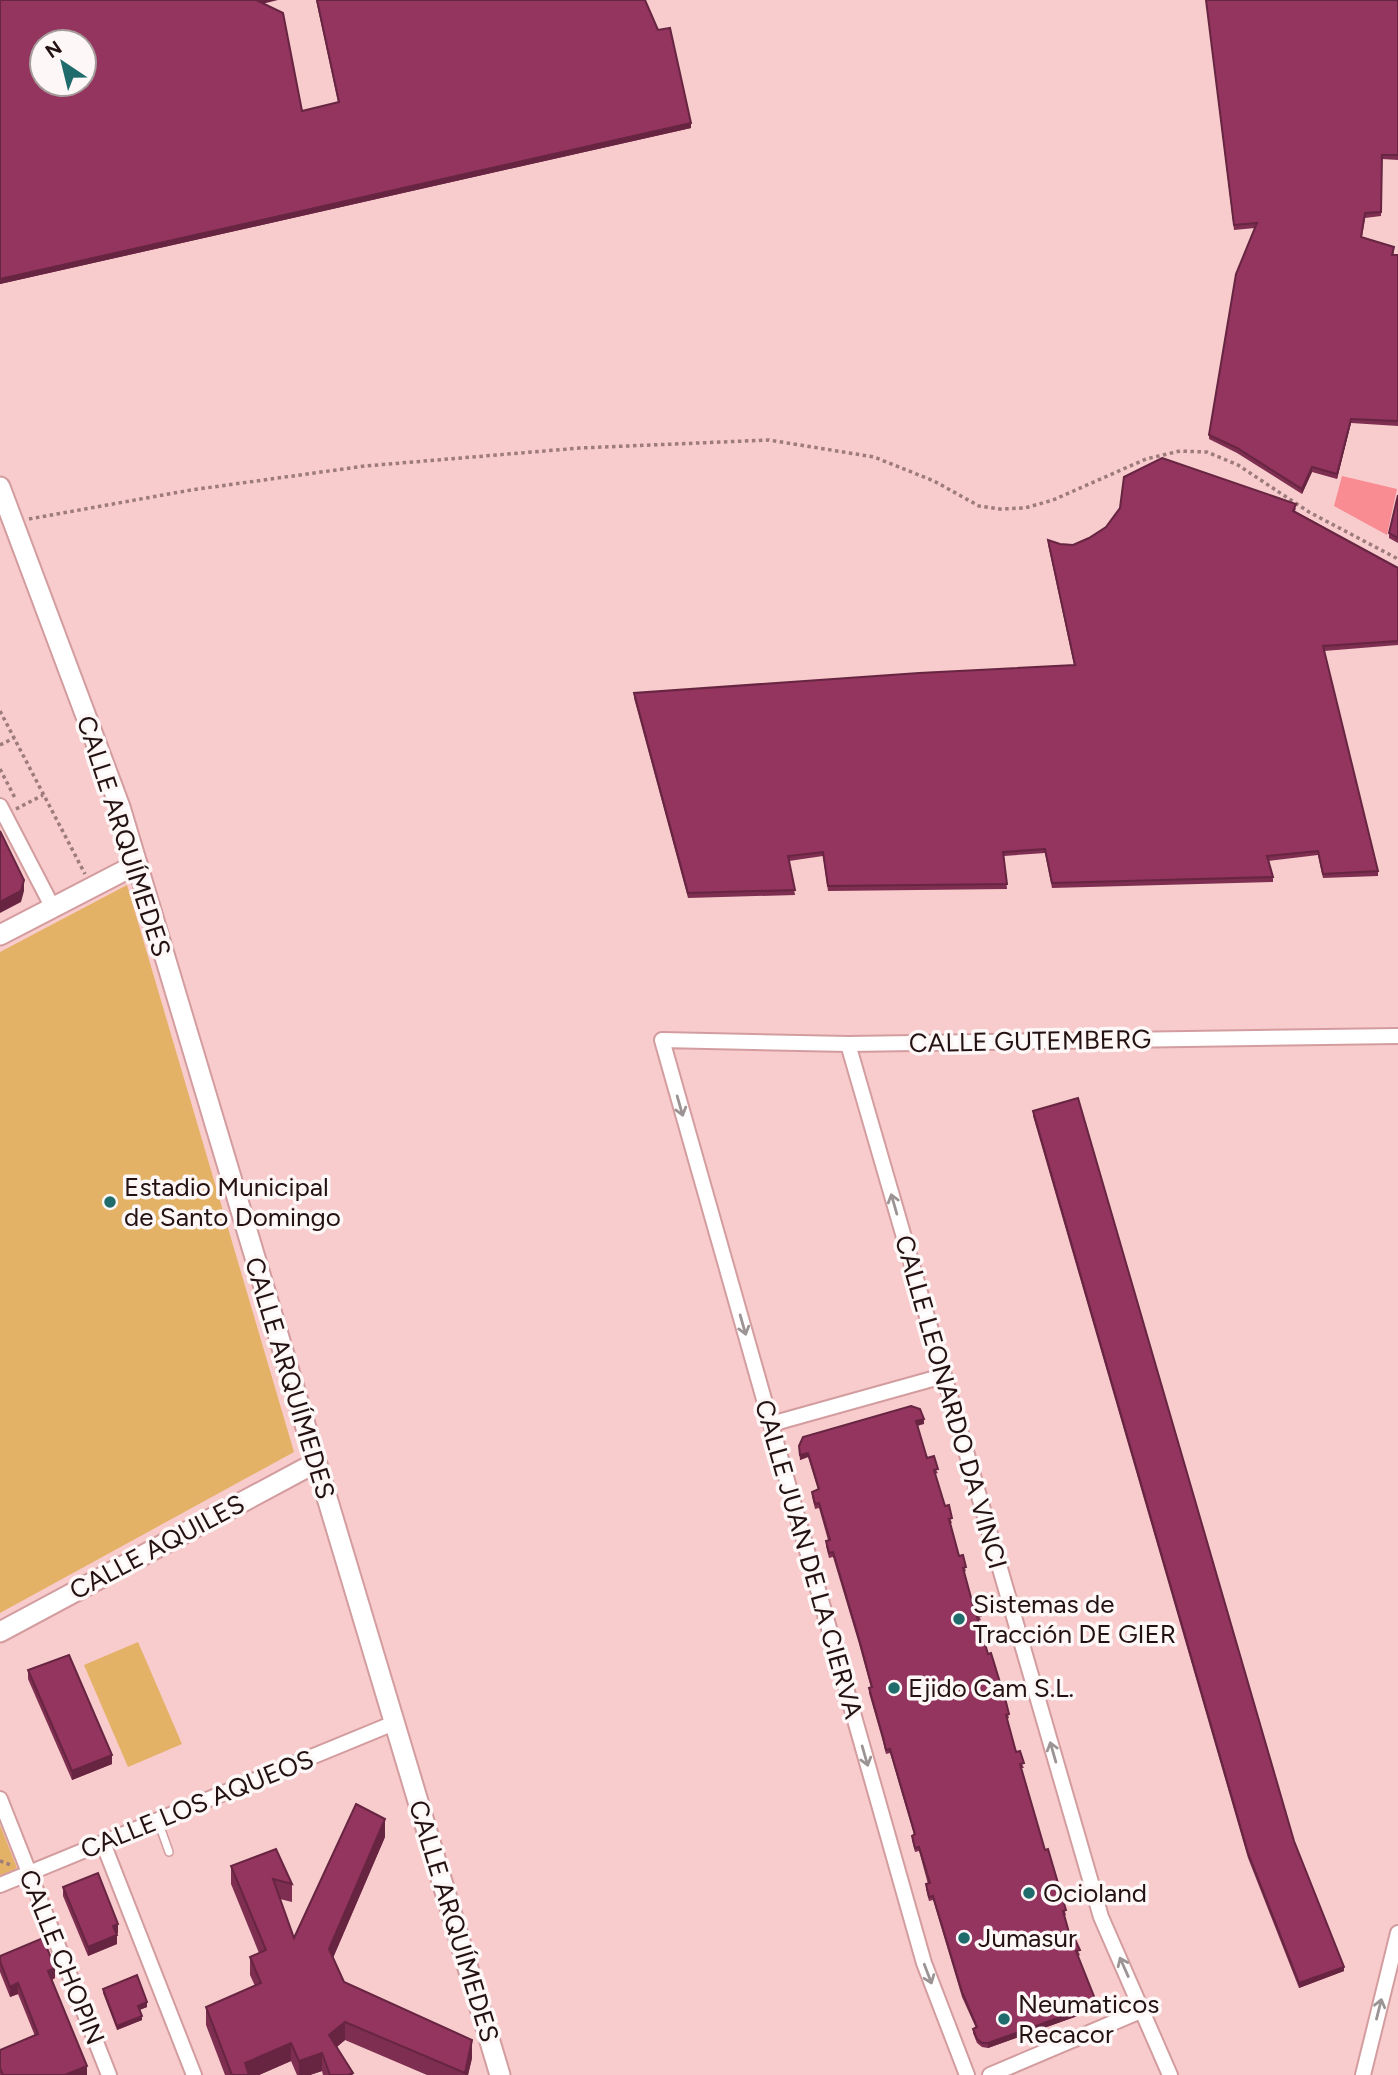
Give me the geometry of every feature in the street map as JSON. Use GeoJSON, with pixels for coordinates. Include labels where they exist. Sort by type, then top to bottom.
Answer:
{"type":"FeatureCollection","features":[{"type":"Feature","properties":{"kind":"street","name":"CALLE ARQUÍMEDES"},"geometry":{"type":"LineString","coordinates":[[0,487],[7,524],[120,807],[500,2075]]}},
{"type":"Feature","properties":{"kind":"street"},"geometry":{"type":"LineString","coordinates":[[2,811],[53,908]]}},
{"type":"Feature","properties":{"kind":"street"},"geometry":{"type":"LineString","coordinates":[[0,935],[136,864]]}},
{"type":"Feature","properties":{"kind":"street","name":"CALLE GUTEMBERG"},"geometry":{"type":"LineString","coordinates":[[662,1040],[848,1044],[1398,1036]]}},
{"type":"Feature","properties":{"kind":"street","name":"CALLE JUAN DE LA CIERVA"},"geometry":{"type":"LineString","coordinates":[[662,1040],[924,1963],[967,2075]]}},
{"type":"Feature","properties":{"kind":"street","name":"CALLE LEONARDO DA VINCI"},"geometry":{"type":"LineString","coordinates":[[848,1044],[1101,1917],[1170,2075]]}},
{"type":"Feature","properties":{"kind":"street"},"geometry":{"type":"LineString","coordinates":[[771,1424],[943,1376]]}},
{"type":"Feature","properties":{"kind":"street","name":"CALLE AQUILES"},"geometry":{"type":"LineString","coordinates":[[0,1632],[315,1463]]}},
{"type":"Feature","properties":{"kind":"street","name":"CALLE LOS AQUEOS"},"geometry":{"type":"LineString","coordinates":[[0,1885],[394,1723]]}},
{"type":"Feature","properties":{"kind":"street","name":"CALLE CHOPIN"},"geometry":{"type":"LineString","coordinates":[[0,1800],[109,2075]]}},
{"type":"Feature","properties":{"kind":"street"},"geometry":{"type":"LineString","coordinates":[[103,1843],[194,2075]]}},
{"type":"Feature","properties":{"kind":"street"},"geometry":{"type":"LineString","coordinates":[[1363,2075],[1398,1933]]}},
{"type":"Feature","properties":{"kind":"street"},"geometry":{"type":"LineString","coordinates":[[990,2075],[1143,2010]]}},
{"type":"Feature","properties":{"kind":"lane"},"geometry":{"type":"LineString","coordinates":[[158,1820],[169,1852]]}},
{"type":"Feature","properties":{"kind":"path"},"geometry":{"type":"LineString","coordinates":[[7,524],[191,489],[365,466],[580,448],[769,440],[874,457],[934,481],[979,506],[1000,509],[1025,509],[1053,500],[1146,459],[1180,451],[1207,452],[1238,464],[1309,512],[1398,559]]}},
{"type":"Feature","properties":{"kind":"path"},"geometry":{"type":"LineString","coordinates":[[0,712],[91,887]]}},
{"type":"Feature","properties":{"kind":"path"},"geometry":{"type":"LineString","coordinates":[[0,745],[14,738]]}},
{"type":"Feature","properties":{"kind":"path"},"geometry":{"type":"LineString","coordinates":[[2,811],[43,795]]}},
{"type":"Feature","properties":{"kind":"shaded area"},"geometry":{"type":"Polygon","coordinates":[[[1342,476],[1397,489],[1387,535],[1334,506],[1342,476]]]}},
{"type":"Feature","properties":{"kind":"shaded area","name":"Estadio Municipal de Santo Domingo"},"geometry":{"type":"Polygon","coordinates":[[[127,885],[294,1452],[0,1613],[0,952],[127,885]]]}},
{"type":"Feature","properties":{"kind":"shaded area"},"geometry":{"type":"Polygon","coordinates":[[[138,1642],[182,1744],[128,1767],[84,1665],[138,1642]]]}},
{"type":"Feature","properties":{"kind":"shaded area"},"geometry":{"type":"Polygon","coordinates":[[[0,1825],[17,1868],[0,1876],[0,1825]]]}},
{"type":"Feature","properties":{"kind":"building"},"geometry":{"type":"Polygon","coordinates":[[[0,0],[261,0],[258,1],[283,13],[302,111],[339,102],[317,0],[645,0],[658,30],[670,28],[691,123],[0,279],[0,0]]]}},
{"type":"Feature","properties":{"kind":"building"},"geometry":{"type":"Polygon","coordinates":[[[1206,0],[1398,0],[1398,155],[1382,155],[1381,212],[1365,213],[1361,237],[1394,247],[1392,255],[1398,255],[1398,421],[1351,419],[1337,474],[1312,467],[1302,489],[1237,448],[1209,435],[1236,274],[1257,223],[1234,225],[1206,0]]]}},
{"type":"Feature","properties":{"kind":"building"},"geometry":{"type":"Polygon","coordinates":[[[1162,458],[1296,504],[1293,511],[1398,568],[1398,641],[1323,646],[1378,871],[1323,874],[1318,851],[1267,856],[1273,877],[1052,883],[1045,849],[1003,852],[1007,884],[828,886],[823,852],[788,856],[795,890],[688,893],[634,693],[1075,665],[1048,540],[1073,545],[1106,527],[1120,508],[1124,477],[1162,458]]]}},
{"type":"Feature","properties":{"kind":"building"},"geometry":{"type":"Polygon","coordinates":[[[1398,495],[1398,538],[1389,533],[1398,495]]]}},
{"type":"Feature","properties":{"kind":"building"},"geometry":{"type":"Polygon","coordinates":[[[0,831],[24,880],[21,891],[0,902],[0,831]]]}},
{"type":"Feature","properties":{"kind":"building"},"geometry":{"type":"Polygon","coordinates":[[[1078,1098],[1294,1841],[1344,1967],[1299,1983],[1248,1853],[1033,1111],[1078,1098]]]}},
{"type":"Feature","properties":{"kind":"building"},"geometry":{"type":"Polygon","coordinates":[[[911,1406],[920,1409],[924,1419],[916,1421],[927,1458],[934,1456],[938,1469],[934,1470],[945,1506],[949,1505],[952,1518],[949,1519],[959,1556],[963,1555],[966,1567],[963,1568],[973,1605],[977,1604],[981,1616],[977,1617],[1006,1702],[1009,1714],[1006,1715],[1016,1752],[1020,1751],[1024,1763],[1020,1764],[1066,1910],[1063,1911],[1070,1936],[1073,1935],[1080,1950],[1076,1951],[1097,2004],[988,2043],[977,2039],[973,2029],[977,2027],[962,1992],[933,1896],[929,1897],[926,1884],[930,1883],[919,1847],[915,1848],[912,1836],[915,1834],[890,1749],[886,1750],[859,1639],[833,1552],[829,1553],[826,1541],[830,1540],[819,1503],[815,1504],[812,1492],[819,1489],[808,1453],[800,1455],[799,1446],[803,1437],[911,1406]]]}},
{"type":"Feature","properties":{"kind":"building"},"geometry":{"type":"Polygon","coordinates":[[[69,1655],[112,1755],[72,1771],[28,1670],[69,1655]]]}},
{"type":"Feature","properties":{"kind":"building"},"geometry":{"type":"Polygon","coordinates":[[[356,1804],[385,1819],[329,1949],[344,1982],[472,2040],[465,2073],[345,2022],[329,2035],[353,2073],[330,2075],[322,2053],[299,2061],[291,2043],[245,2063],[249,2075],[232,2075],[206,2007],[261,1983],[250,1957],[266,1950],[231,1866],[276,1849],[292,1884],[273,1879],[294,1938],[356,1804]]]}},
{"type":"Feature","properties":{"kind":"building"},"geometry":{"type":"Polygon","coordinates":[[[98,1873],[118,1924],[113,1926],[117,1935],[88,1947],[63,1887],[98,1873]]]}},
{"type":"Feature","properties":{"kind":"building"},"geometry":{"type":"Polygon","coordinates":[[[43,1938],[55,1968],[48,1971],[87,2066],[65,2075],[3,2075],[0,2068],[0,2050],[38,2034],[18,1983],[10,1987],[0,1956],[43,1938]]]}},
{"type":"Feature","properties":{"kind":"building"},"geometry":{"type":"Polygon","coordinates":[[[137,1975],[147,2002],[138,2006],[142,2016],[117,2026],[103,1989],[137,1975]]]}},
{"type":"Feature","properties":{"kind":"place","name":"Estadio Municipal de Santo Domingo"},"geometry":{"type":"Point","coordinates":[110,1202]}},
{"type":"Feature","properties":{"kind":"place","name":"Sistemas de Tracción DE GIER"},"geometry":{"type":"Point","coordinates":[959,1619]}},
{"type":"Feature","properties":{"kind":"place","name":"Ejido Cam S.L."},"geometry":{"type":"Point","coordinates":[894,1688]}},
{"type":"Feature","properties":{"kind":"place","name":"Ocioland"},"geometry":{"type":"Point","coordinates":[1029,1893]}},
{"type":"Feature","properties":{"kind":"place","name":"Jumasur"},"geometry":{"type":"Point","coordinates":[964,1938]}},
{"type":"Feature","properties":{"kind":"place","name":"Neumaticos Recacor"},"geometry":{"type":"Point","coordinates":[1004,2019]}}]}
